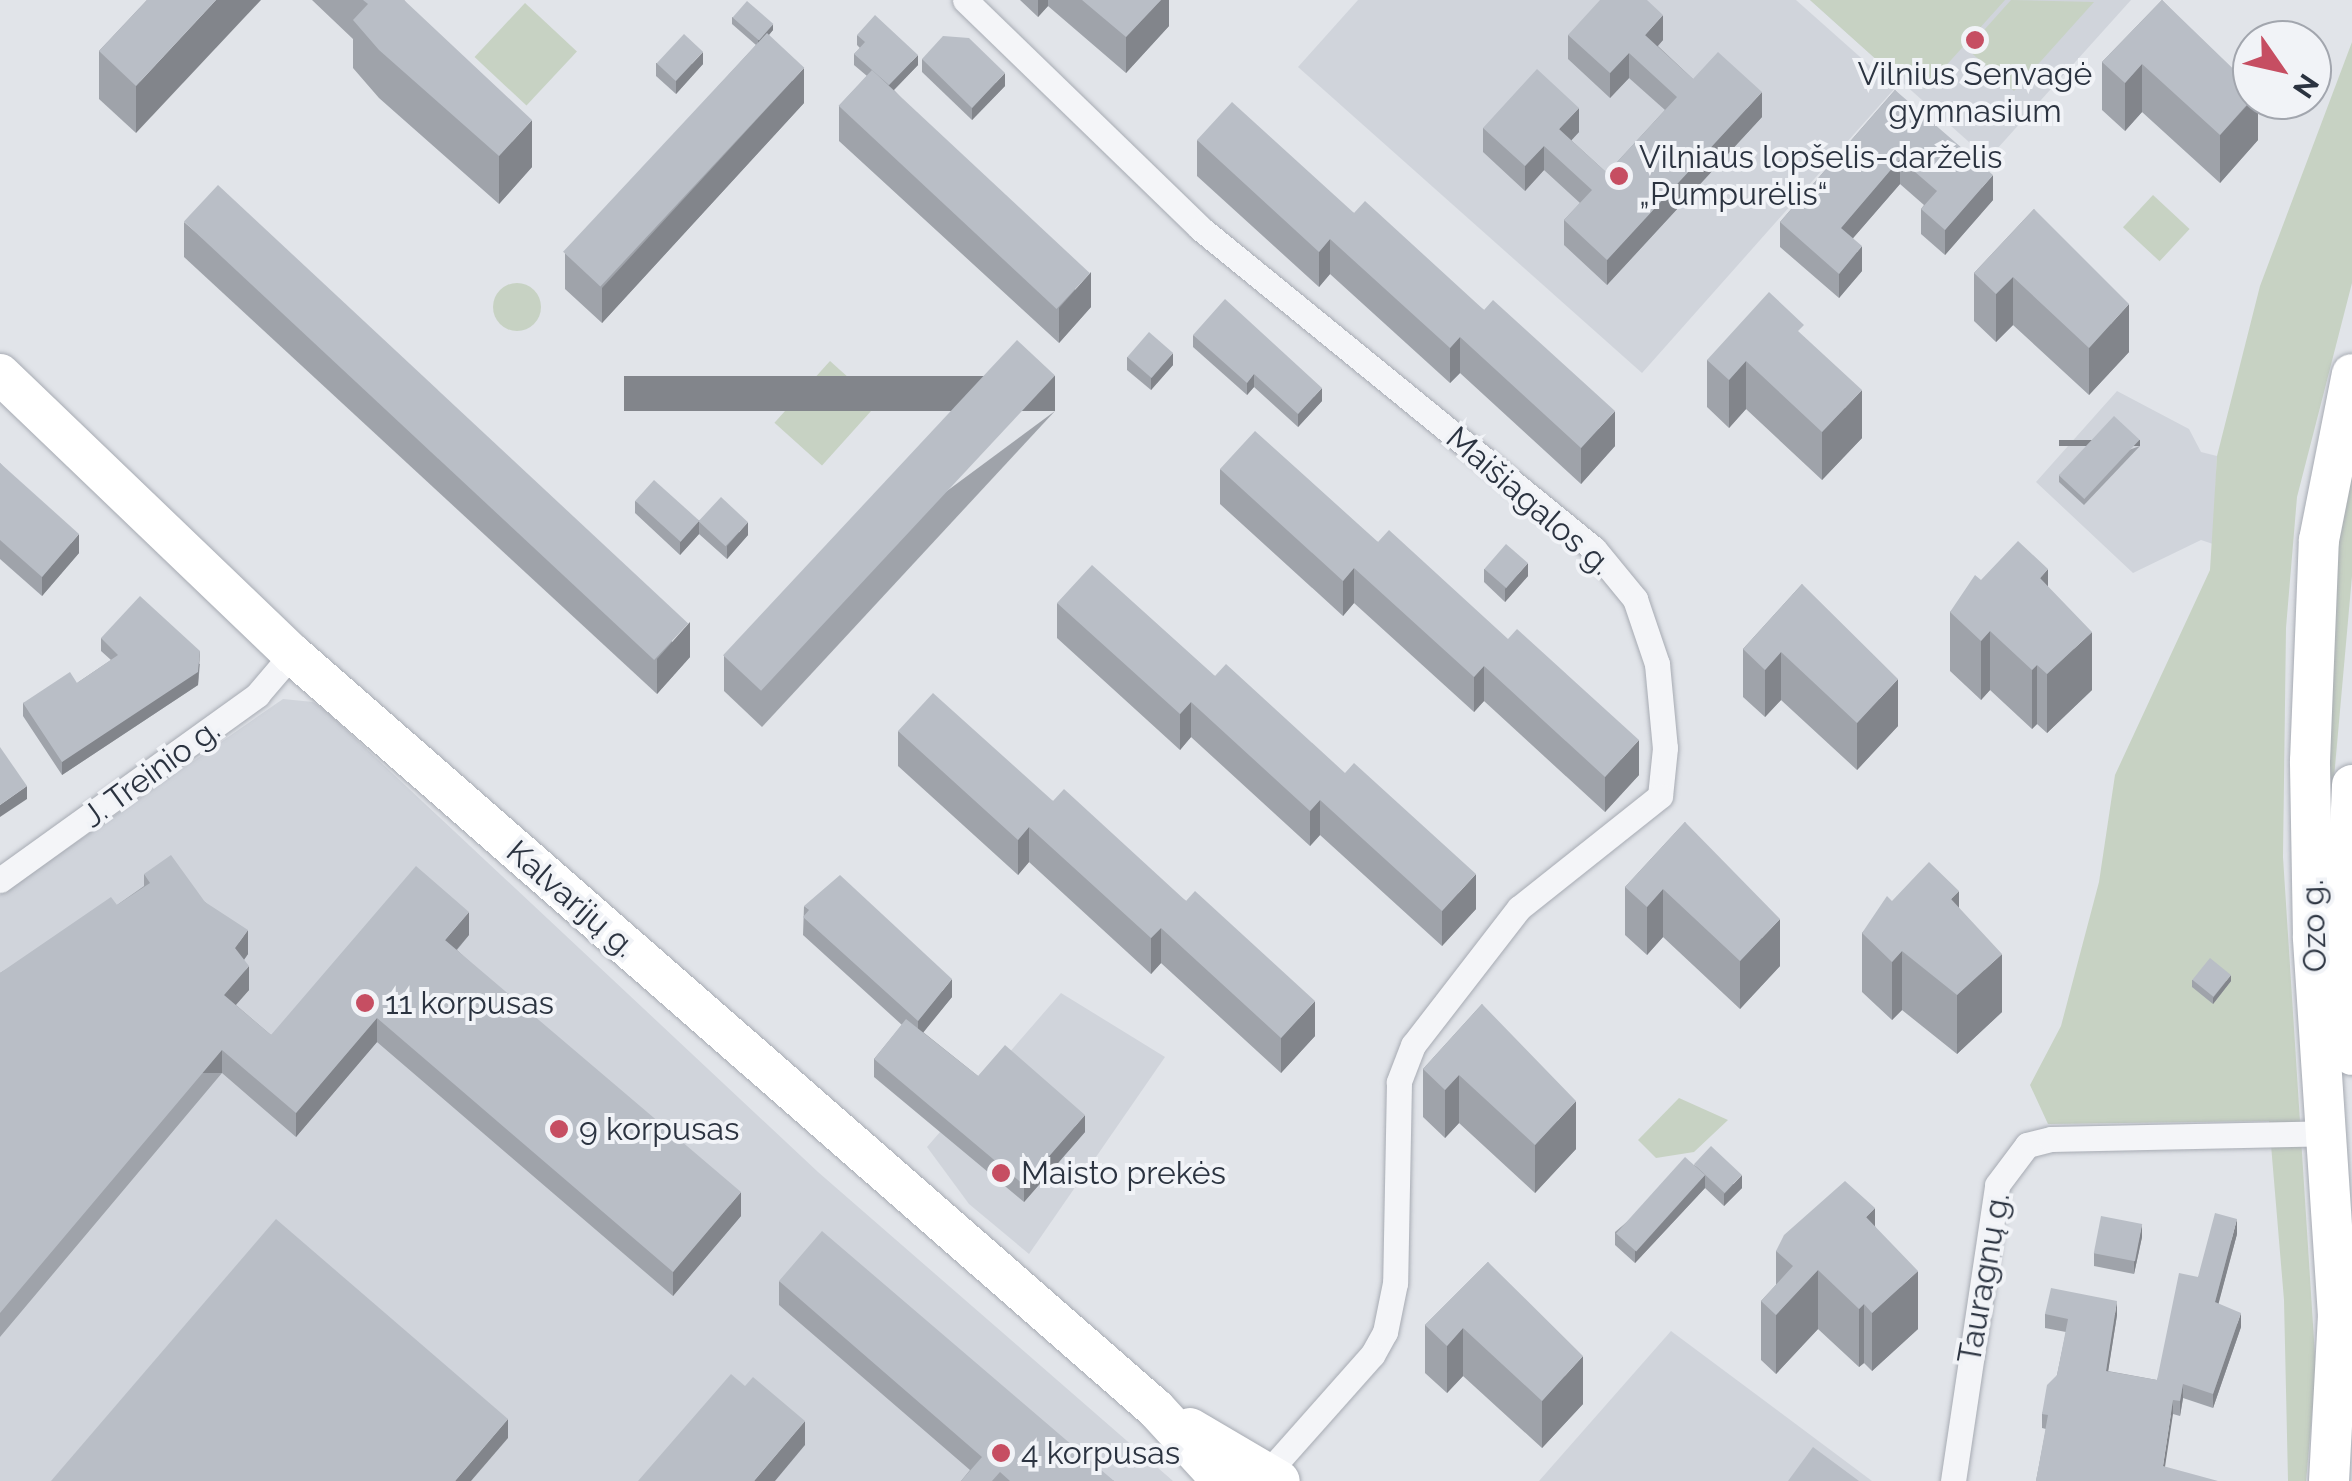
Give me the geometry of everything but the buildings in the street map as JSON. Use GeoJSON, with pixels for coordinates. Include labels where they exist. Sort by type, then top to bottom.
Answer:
{"type":"FeatureCollection","features":[{"type":"Feature","properties":{"kind":"main road","name":"Kalvarijų g."},"geometry":{"type":"LineString","coordinates":[[0,374],[292,654],[1156,1409],[1222,1481]]}},
{"type":"Feature","properties":{"kind":"main road","name":"Ozo g."},"geometry":{"type":"LineString","coordinates":[[2329,1481],[2338,1316],[2310,761],[2319,540],[2352,374]]}},
{"type":"Feature","properties":{"kind":"main road","name":"Ozo g."},"geometry":{"type":"LineString","coordinates":[[2352,785],[2346,931],[2352,1055]]}},
{"type":"Feature","properties":{"kind":"main road","name":"Kalvarijų g."},"geometry":{"type":"LineString","coordinates":[[1156,1409],[1274,1477]]}},
{"type":"Feature","properties":{"kind":"street","name":"Maišiagalos g."},"geometry":{"type":"LineString","coordinates":[[965,0],[1200,228],[1616,574],[1647,626],[1665,748],[1660,796],[1519,908],[1414,1045],[1398,1082],[1395,1283],[1384,1332],[1372,1355],[1274,1477]]}},
{"type":"Feature","properties":{"kind":"street","name":"J. Treinio g."},"geometry":{"type":"LineString","coordinates":[[0,880],[258,696],[292,654]]}},
{"type":"Feature","properties":{"kind":"street","name":"Tauragnų g."},"geometry":{"type":"LineString","coordinates":[[1952,1481],[1997,1184],[2027,1145],[2051,1139],[2327,1132]]}},
{"type":"Feature","properties":{"kind":"shaded area","name":"Vilniaus lopšelis-darželis „Pumpurėlis“"},"geometry":{"type":"Polygon","coordinates":[[[1358,0],[1796,0],[1895,88],[1642,373],[1298,67],[1358,0]]]}},
{"type":"Feature","properties":{"kind":"shaded area","name":"Vilnius Senvagė gymnasium"},"geometry":{"type":"Polygon","coordinates":[[[1810,0],[2131,0],[1988,159],[1810,0]]]}},
{"type":"Feature","properties":{"kind":"shaded area"},"geometry":{"type":"Polygon","coordinates":[[[2117,391],[2189,429],[2201,452],[2217,456],[2213,544],[2201,540],[2133,573],[2036,482],[2117,391]]]}},
{"type":"Feature","properties":{"kind":"shaded area"},"geometry":{"type":"Polygon","coordinates":[[[283,699],[313,702],[327,712],[818,1172],[1173,1481],[0,1481],[0,895],[283,699]]]}},
{"type":"Feature","properties":{"kind":"shaded area"},"geometry":{"type":"Polygon","coordinates":[[[1061,993],[1165,1057],[1029,1254],[969,1204],[927,1147],[1061,993]]]}},
{"type":"Feature","properties":{"kind":"shaded area"},"geometry":{"type":"Polygon","coordinates":[[[1671,1331],[1872,1481],[1539,1481],[1671,1331]]]}},
{"type":"Feature","properties":{"kind":"green space"},"geometry":{"type":"Polygon","coordinates":[[[1810,0],[2005,0],[1925,89],[1906,73],[1899,80],[1810,0]]]}},
{"type":"Feature","properties":{"kind":"green space"},"geometry":{"type":"Polygon","coordinates":[[[2011,0],[2094,2],[2014,91],[1967,49],[2011,0]]]}},
{"type":"Feature","properties":{"kind":"green space"},"geometry":{"type":"Polygon","coordinates":[[[525,3],[577,51],[526,106],[475,57],[525,3]]]}},
{"type":"Feature","properties":{"kind":"green space"},"geometry":{"type":"Polygon","coordinates":[[[2352,42],[2352,283],[2297,497],[2286,628],[2283,857],[2316,1371],[2306,1481],[2288,1481],[2284,1300],[2269,1121],[2048,1124],[2030,1085],[2061,1026],[2099,882],[2115,775],[2210,570],[2217,456],[2260,286],[2323,120],[2332,120],[2332,95],[2352,42]]]}},
{"type":"Feature","properties":{"kind":"green space"},"geometry":{"type":"Polygon","coordinates":[[[2153,195],[2190,229],[2160,261],[2123,227],[2153,195]]]}},
{"type":"Feature","properties":{"kind":"green space"},"geometry":{"type":"Polygon","coordinates":[[[517,283],[534,290],[541,307],[534,324],[517,331],[500,324],[493,307],[500,290],[517,283]]]}},
{"type":"Feature","properties":{"kind":"green space"},"geometry":{"type":"Polygon","coordinates":[[[830,361],[878,404],[822,466],[774,423],[830,361]]]}},
{"type":"Feature","properties":{"kind":"green space"},"geometry":{"type":"Polygon","coordinates":[[[2352,434],[2352,576],[2329,834],[2328,625],[2352,434]]]}},
{"type":"Feature","properties":{"kind":"green space"},"geometry":{"type":"Polygon","coordinates":[[[1679,1098],[1728,1120],[1694,1152],[1656,1158],[1638,1140],[1679,1098]]]}},
{"type":"Feature","properties":{"kind":"place","name":"Vilnius Senvagė gymnasium"},"geometry":{"type":"Point","coordinates":[1975,40]}},
{"type":"Feature","properties":{"kind":"place","name":"Vilniaus lopšelis-darželis „Pumpurėlis“"},"geometry":{"type":"Point","coordinates":[1619,176]}},
{"type":"Feature","properties":{"kind":"place","name":"11 korpusas"},"geometry":{"type":"Point","coordinates":[365,1003]}},
{"type":"Feature","properties":{"kind":"place","name":"9 korpusas"},"geometry":{"type":"Point","coordinates":[559,1129]}},
{"type":"Feature","properties":{"kind":"place","name":"Maisto prekės"},"geometry":{"type":"Point","coordinates":[1001,1173]}},
{"type":"Feature","properties":{"kind":"place","name":"4 korpusas"},"geometry":{"type":"Point","coordinates":[1001,1453]}}]}
